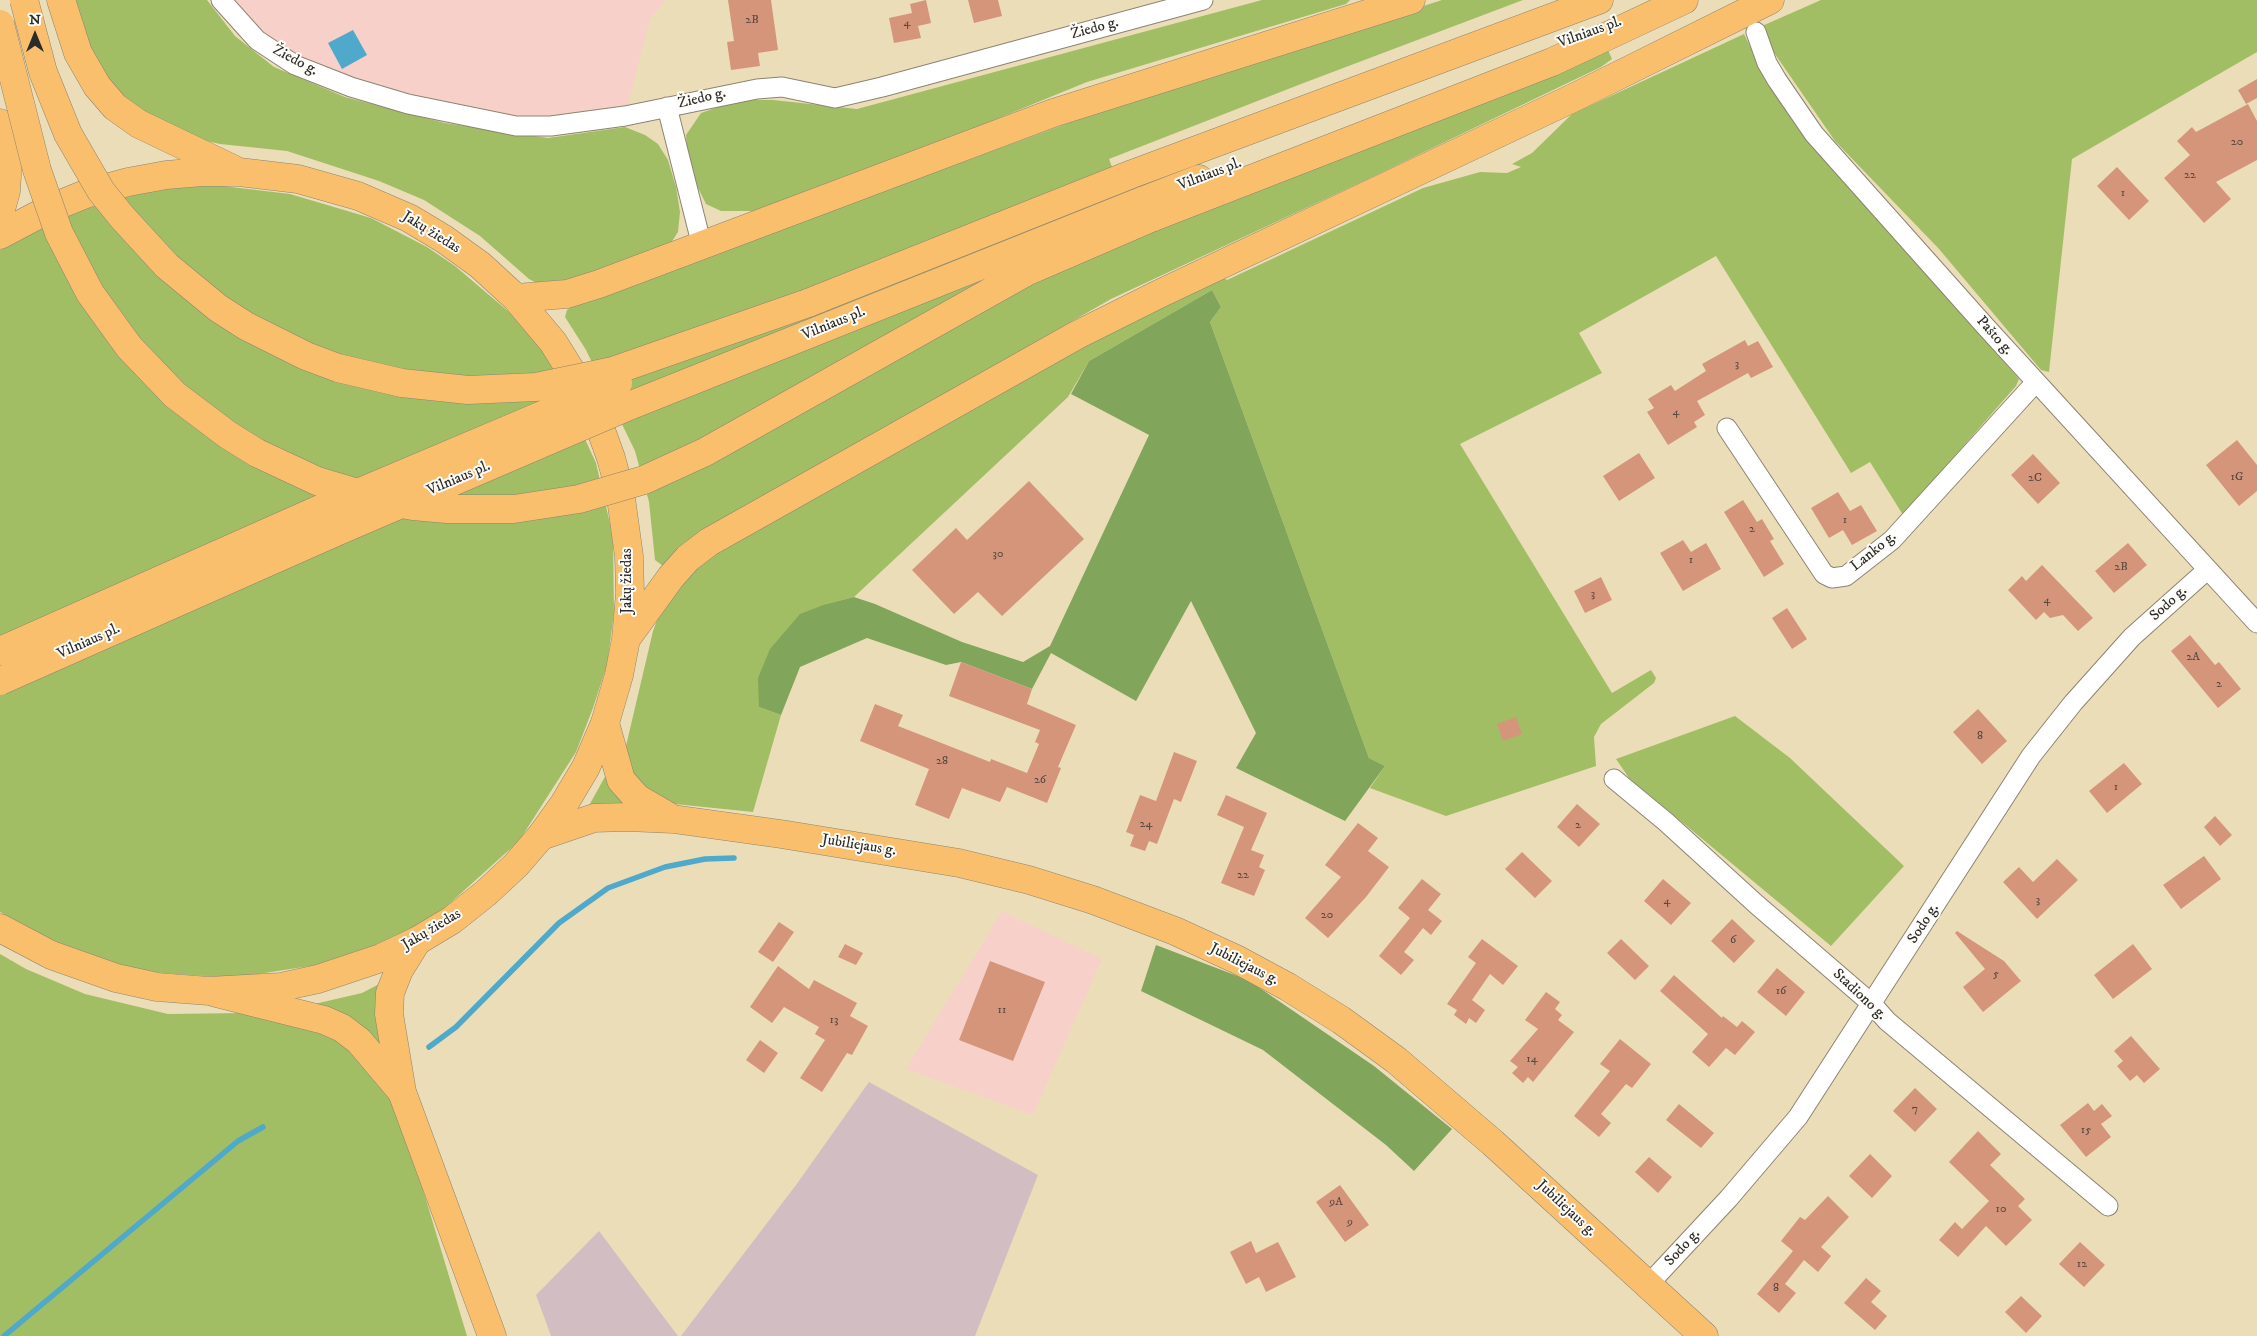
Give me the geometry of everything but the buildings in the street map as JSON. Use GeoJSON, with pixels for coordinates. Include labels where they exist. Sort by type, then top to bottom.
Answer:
{"type":"FeatureCollection","features":[{"type":"Feature","properties":{"kind":"main road"},"geometry":{"type":"LineString","coordinates":[[24,0],[43,72],[68,134],[101,191],[167,266],[218,308],[246,326],[306,356],[338,368],[376,378],[426,387],[468,390],[536,387],[613,371],[808,303]]}},
{"type":"Feature","properties":{"kind":"main road"},"geometry":{"type":"LineString","coordinates":[[61,0],[78,52],[98,86],[115,107],[139,124],[239,172]]}},
{"type":"Feature","properties":{"kind":"main road"},"geometry":{"type":"LineString","coordinates":[[516,298],[567,294],[702,246],[1053,113],[1411,0]]}},
{"type":"Feature","properties":{"kind":"main road","name":"Vilniaus pl."},"geometry":{"type":"LineString","coordinates":[[0,651],[320,509],[808,303],[1132,174],[1599,0]]}},
{"type":"Feature","properties":{"kind":"main road","name":"Vilniaus pl."},"geometry":{"type":"LineString","coordinates":[[0,681],[336,532],[634,404],[1147,209],[1419,96],[1682,0]]}},
{"type":"Feature","properties":{"kind":"main road"},"geometry":{"type":"LineString","coordinates":[[626,639],[671,577],[688,558],[709,542],[1077,335],[1575,97],[1770,0]]}},
{"type":"Feature","properties":{"kind":"main road"},"geometry":{"type":"LineString","coordinates":[[0,24],[37,170],[59,233],[90,293],[129,347],[175,395],[228,435],[257,453],[317,481],[381,500],[413,506],[447,509],[514,509],[579,499],[644,480],[705,452],[1026,272],[1147,209]]}},
{"type":"Feature","properties":{"kind":"main road"},"geometry":{"type":"LineString","coordinates":[[0,123],[7,160],[6,191],[0,214]]}},
{"type":"Feature","properties":{"kind":"main road","name":"Jakų žiedas"},"geometry":{"type":"LineString","coordinates":[[0,235],[50,208],[88,193],[128,182],[175,174],[239,172],[268,174],[313,183],[384,206],[444,238],[480,265],[516,298],[553,342],[576,379],[598,422],[611,458],[624,513],[629,556],[630,593],[626,639],[619,676],[605,723],[586,767],[564,804],[541,836],[516,865],[486,893],[452,920],[417,941],[381,958],[318,979],[281,987],[209,991],[157,987],[116,978],[51,955],[0,928]]}},
{"type":"Feature","properties":{"kind":"main road"},"geometry":{"type":"LineString","coordinates":[[605,723],[621,780],[637,798],[674,819]]}},
{"type":"Feature","properties":{"kind":"main road","name":"Jubiliejaus g."},"geometry":{"type":"LineString","coordinates":[[541,836],[594,818],[674,819],[880,849],[959,863],[1061,889],[1135,915],[1238,960],[1341,1020],[1396,1060],[1500,1149],[1704,1336]]}},
{"type":"Feature","properties":{"kind":"main road"},"geometry":{"type":"LineString","coordinates":[[417,941],[399,970],[390,993],[389,1014],[402,1092],[492,1336]]}},
{"type":"Feature","properties":{"kind":"main road"},"geometry":{"type":"LineString","coordinates":[[209,991],[324,1020],[342,1028],[359,1041],[402,1092]]}},
{"type":"Feature","properties":{"kind":"street","name":"Žiedo g."},"geometry":{"type":"LineString","coordinates":[[221,0],[257,40],[295,65],[351,87],[408,104],[516,126],[583,123],[757,89],[782,87],[835,98],[882,87],[1151,7],[1203,0]]}},
{"type":"Feature","properties":{"kind":"street","name":"Pašto g."},"geometry":{"type":"LineString","coordinates":[[1756,32],[1777,80],[1814,134],[2036,382],[2257,623]]}},
{"type":"Feature","properties":{"kind":"street"},"geometry":{"type":"LineString","coordinates":[[667,107],[702,246]]}},
{"type":"Feature","properties":{"kind":"street","name":"Lanko g."},"geometry":{"type":"LineString","coordinates":[[1726,428],[1824,574],[1832,578],[1846,576],[1892,540],[2036,382]]}},
{"type":"Feature","properties":{"kind":"street","name":"Sodo g."},"geometry":{"type":"LineString","coordinates":[[1648,1285],[1729,1198],[1798,1117],[2031,756],[2073,703],[2132,637],[2207,570]]}},
{"type":"Feature","properties":{"kind":"street","name":"Stadiono g."},"geometry":{"type":"LineString","coordinates":[[1614,779],[1666,822],[1756,904],[1872,1004],[1887,1021],[2108,1206]]}},
{"type":"Feature","properties":{"kind":"shaded area"},"geometry":{"type":"Polygon","coordinates":[[[221,0],[666,0],[650,19],[625,116],[516,126],[295,65],[221,0]]]}},
{"type":"Feature","properties":{"kind":"shaded area"},"geometry":{"type":"Polygon","coordinates":[[[1002,911],[1102,959],[1033,1115],[906,1069],[1002,911]]]}},
{"type":"Feature","properties":{"kind":"shaded area"},"geometry":{"type":"Polygon","coordinates":[[[869,1082],[1038,1175],[975,1336],[681,1336],[796,1185],[869,1082]]]}},
{"type":"Feature","properties":{"kind":"shaded area"},"geometry":{"type":"Polygon","coordinates":[[[599,1231],[678,1336],[551,1336],[536,1295],[599,1231]]]}},
{"type":"Feature","properties":{"kind":"green space"},"geometry":{"type":"Polygon","coordinates":[[[70,0],[207,0],[235,36],[274,67],[345,97],[445,123],[548,138],[625,127],[645,135],[658,144],[668,160],[676,187],[680,212],[678,232],[671,243],[548,289],[529,279],[480,236],[424,200],[379,181],[287,151],[220,144],[183,136],[138,113],[100,79],[70,0]]]}},
{"type":"Feature","properties":{"kind":"green space"},"geometry":{"type":"Polygon","coordinates":[[[1262,0],[1350,0],[1346,4],[1087,82],[877,168],[758,211],[721,211],[706,204],[692,176],[686,135],[701,113],[721,106],[749,100],[773,100],[857,109],[1262,0]]]}},
{"type":"Feature","properties":{"kind":"green space"},"geometry":{"type":"Polygon","coordinates":[[[1442,0],[1523,0],[1109,159],[1139,237],[1607,48],[1612,59],[1601,67],[1370,178],[1111,299],[684,543],[663,566],[655,560],[649,502],[635,451],[586,350],[565,317],[567,310],[571,307],[1125,102],[1442,0]]]}},
{"type":"Feature","properties":{"kind":"green space"},"geometry":{"type":"Polygon","coordinates":[[[1821,0],[2257,0],[2257,52],[2072,159],[2049,372],[2041,370],[1939,249],[1835,141],[1768,44],[1762,26],[1821,0]]]}},
{"type":"Feature","properties":{"kind":"green space"},"geometry":{"type":"Polygon","coordinates":[[[1744,34],[1772,90],[1804,136],[2019,379],[2016,386],[1903,515],[1870,462],[1851,473],[1716,256],[1579,333],[1602,373],[1460,444],[1612,693],[1651,670],[1656,678],[1654,683],[1601,724],[1594,737],[1596,766],[1446,816],[1370,788],[1385,766],[1369,758],[1210,322],[1221,307],[1212,290],[1089,361],[1068,397],[854,597],[826,604],[759,707],[781,715],[753,812],[665,803],[646,794],[627,764],[626,746],[653,631],[664,601],[704,557],[1139,313],[1220,275],[1227,280],[1423,188],[1480,172],[1507,173],[1521,167],[1512,164],[1532,153],[1572,114],[1744,34]]]}},
{"type":"Feature","properties":{"kind":"green space"},"geometry":{"type":"Polygon","coordinates":[[[183,186],[223,186],[290,194],[371,218],[427,247],[455,266],[509,312],[546,354],[596,463],[613,537],[614,613],[607,665],[576,752],[519,841],[438,914],[371,952],[317,965],[232,978],[137,971],[52,944],[0,912],[0,250],[19,236],[81,210],[152,190],[183,186]]]}},
{"type":"Feature","properties":{"kind":"green space"},"geometry":{"type":"Polygon","coordinates":[[[1212,290],[1221,307],[1210,322],[1369,758],[1385,766],[1345,821],[1236,768],[1256,733],[1191,601],[1136,701],[1051,653],[1032,689],[961,662],[946,665],[867,638],[800,667],[781,715],[759,707],[758,678],[770,649],[800,614],[826,604],[854,597],[875,604],[962,642],[1023,662],[1050,646],[1149,435],[1071,394],[1089,361],[1212,290]]]}},
{"type":"Feature","properties":{"kind":"green space"},"geometry":{"type":"Polygon","coordinates":[[[1735,716],[1790,758],[1904,866],[1831,946],[1629,778],[1616,759],[1735,716]]]}},
{"type":"Feature","properties":{"kind":"green space"},"geometry":{"type":"Polygon","coordinates":[[[606,775],[633,806],[587,809],[606,775]]]}},
{"type":"Feature","properties":{"kind":"green space"},"geometry":{"type":"Polygon","coordinates":[[[1156,945],[1248,980],[1374,1066],[1452,1129],[1414,1171],[1386,1145],[1263,1050],[1141,991],[1156,945]]]}},
{"type":"Feature","properties":{"kind":"green space"},"geometry":{"type":"Polygon","coordinates":[[[0,954],[26,969],[85,994],[168,1014],[245,1013],[348,1041],[390,1098],[405,1130],[467,1336],[0,1336],[0,954]]]}},
{"type":"Feature","properties":{"kind":"green space"},"geometry":{"type":"Polygon","coordinates":[[[383,982],[388,1056],[310,1005],[362,993],[383,982]]]}},
{"type":"Feature","properties":{"kind":"water"},"geometry":{"type":"Polygon","coordinates":[[[353,30],[367,55],[342,69],[328,43],[353,30]]]}},
{"type":"Feature","properties":{"kind":"waterway"},"geometry":{"type":"LineString","coordinates":[[429,1047],[456,1027],[559,923],[608,888],[665,867],[705,859],[734,858]]}},
{"type":"Feature","properties":{"kind":"waterway"},"geometry":{"type":"LineString","coordinates":[[4,1336],[238,1141],[263,1127]]}}]}
